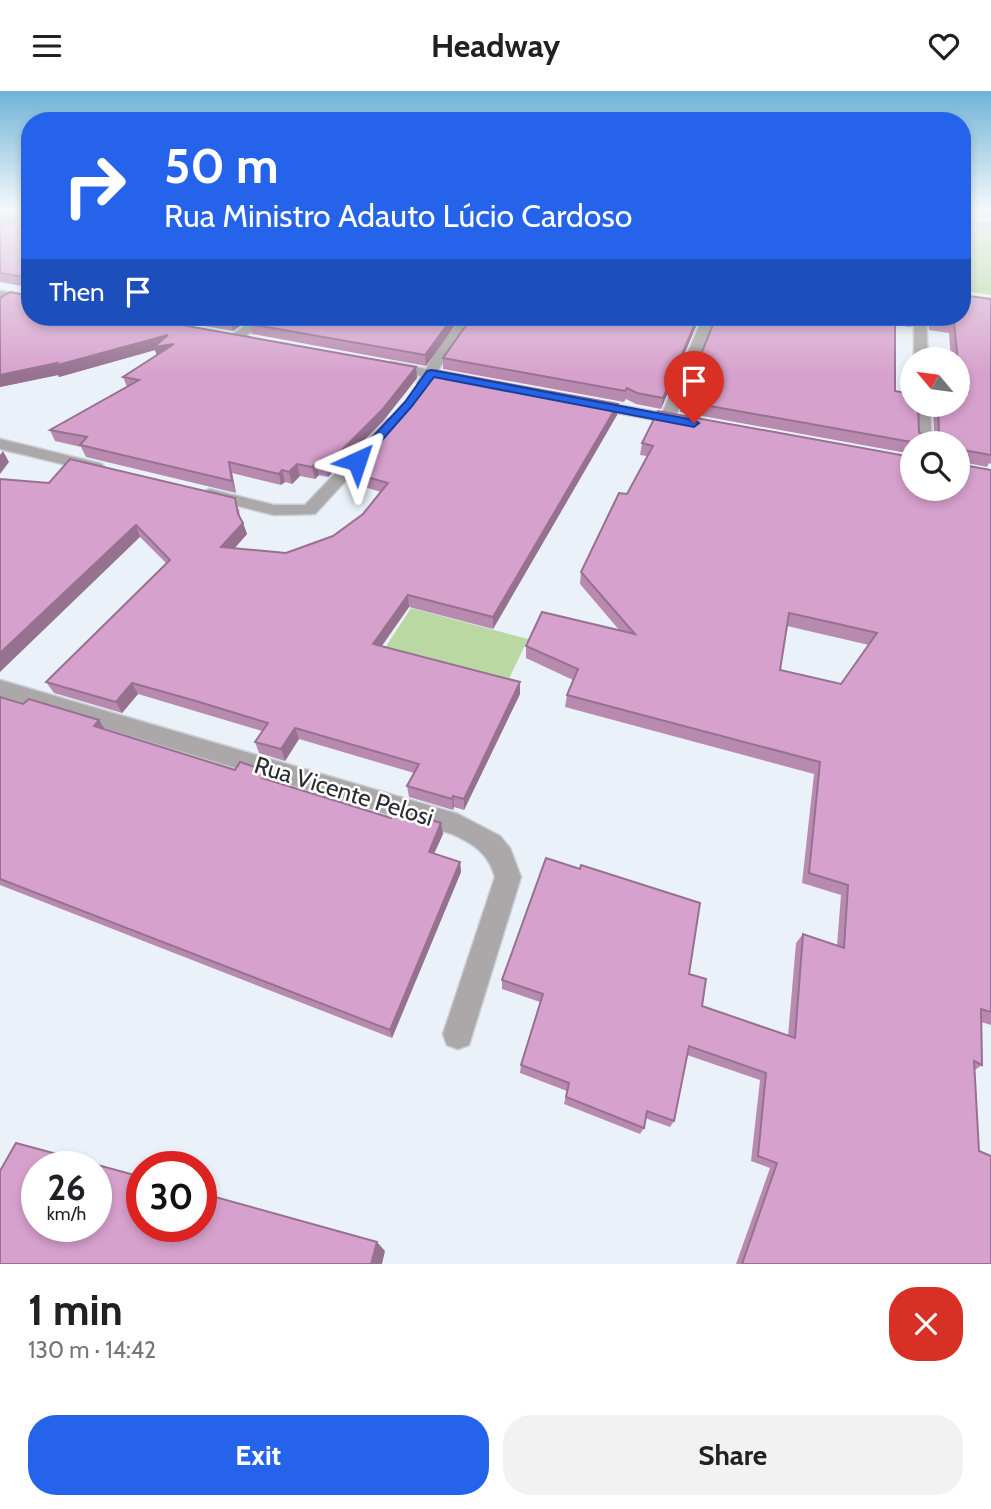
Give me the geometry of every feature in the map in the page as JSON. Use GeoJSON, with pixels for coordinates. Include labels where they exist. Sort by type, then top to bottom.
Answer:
{"type":"FeatureCollection","features":[{"type":"Feature","properties":{"kind":"street"},"geometry":{"type":"LineString","coordinates":[[0,294],[21,298]]}},
{"type":"Feature","properties":{"kind":"street"},"geometry":{"type":"LineString","coordinates":[[248,326],[229,337],[262,343]]}},
{"type":"Feature","properties":{"kind":"street"},"geometry":{"type":"LineString","coordinates":[[416,394],[445,347],[462,326]]}},
{"type":"Feature","properties":{"kind":"street"},"geometry":{"type":"LineString","coordinates":[[667,418],[679,395],[706,326]]}},
{"type":"Feature","properties":{"kind":"street"},"geometry":{"type":"LineString","coordinates":[[919,326],[920,347]]}},
{"type":"Feature","properties":{"kind":"street"},"geometry":{"type":"LineString","coordinates":[[379,364],[472,381]]}},
{"type":"Feature","properties":{"kind":"street"},"geometry":{"type":"LineString","coordinates":[[582,402],[694,423]]}},
{"type":"Feature","properties":{"kind":"street"},"geometry":{"type":"LineString","coordinates":[[196,491],[274,510],[309,510],[400,413]]}},
{"type":"Feature","properties":{"kind":"street"},"geometry":{"type":"LineString","coordinates":[[0,444],[117,472]]}},
{"type":"Feature","properties":{"kind":"street","name":"Rua Vicente Pelosi"},"geometry":{"type":"LineString","coordinates":[[0,688],[458,825],[489,840],[502,857],[508,877],[458,1034]]}},
{"type":"Feature","properties":{"kind":"green space"},"geometry":{"type":"Polygon","coordinates":[[[971,266],[991,266],[991,295],[971,292],[971,266]]]}},
{"type":"Feature","properties":{"kind":"green space"},"geometry":{"type":"Polygon","coordinates":[[[411,608],[528,639],[504,689],[381,654],[411,608]]]}},
{"type":"Feature","properties":{"kind":"building"},"geometry":{"type":"Polygon","coordinates":[[[0,266],[21,266],[21,276],[0,273],[0,266]]]}},
{"type":"Feature","properties":{"kind":"building"},"geometry":{"type":"Polygon","coordinates":[[[10,292],[21,294],[21,326],[187,326],[416,367],[382,410],[326,466],[316,463],[312,467],[297,464],[289,472],[282,470],[279,474],[229,462],[232,481],[80,445],[87,437],[50,430],[139,380],[123,377],[174,344],[154,347],[168,335],[54,366],[57,363],[0,375],[0,298],[10,292]]]}},
{"type":"Feature","properties":{"kind":"building"},"geometry":{"type":"Polygon","coordinates":[[[971,296],[991,299],[991,455],[970,451],[970,431],[939,431],[938,417],[970,417],[970,347],[956,347],[954,326],[971,326],[971,296]]]}},
{"type":"Feature","properties":{"kind":"building"},"geometry":{"type":"Polygon","coordinates":[[[261,326],[446,326],[425,355],[261,326]]]}},
{"type":"Feature","properties":{"kind":"building"},"geometry":{"type":"Polygon","coordinates":[[[466,326],[694,326],[663,398],[637,393],[627,388],[625,391],[443,358],[466,326]]]}},
{"type":"Feature","properties":{"kind":"building"},"geometry":{"type":"Polygon","coordinates":[[[712,326],[895,326],[895,391],[900,392],[900,417],[918,417],[919,431],[900,431],[900,440],[682,401],[712,326]]]}},
{"type":"Feature","properties":{"kind":"building"},"geometry":{"type":"Polygon","coordinates":[[[434,370],[618,404],[493,617],[408,595],[373,644],[520,682],[464,799],[453,796],[452,799],[407,786],[419,764],[295,728],[281,749],[255,742],[268,723],[196,701],[132,683],[116,702],[46,682],[170,560],[136,525],[0,653],[0,479],[49,483],[70,459],[235,498],[243,523],[221,547],[286,553],[333,536],[363,514],[388,483],[349,472],[434,370]]]}},
{"type":"Feature","properties":{"kind":"building"},"geometry":{"type":"Polygon","coordinates":[[[658,411],[900,455],[900,501],[970,501],[970,466],[991,470],[991,1012],[981,1009],[982,1065],[974,1061],[979,1151],[991,1156],[991,1264],[742,1264],[777,1163],[758,1156],[766,1073],[689,1046],[674,1121],[647,1111],[644,1128],[566,1097],[569,1083],[521,1065],[543,994],[502,980],[546,858],[580,869],[581,865],[700,903],[689,974],[706,979],[702,1006],[795,1038],[803,934],[844,948],[848,885],[809,873],[820,762],[567,695],[578,669],[526,646],[542,612],[635,634],[581,572],[619,493],[627,494],[653,446],[642,443],[658,411]],[[789,613],[780,670],[841,684],[877,633],[789,613]]]}},
{"type":"Feature","properties":{"kind":"building"},"geometry":{"type":"Polygon","coordinates":[[[0,697],[23,704],[29,699],[99,720],[94,726],[235,770],[240,762],[267,771],[262,778],[391,818],[395,809],[441,823],[429,852],[460,862],[390,1030],[0,879],[0,697]]]}},
{"type":"Feature","properties":{"kind":"building"},"geometry":{"type":"Polygon","coordinates":[[[16,1143],[46,1151],[21,1151],[21,1242],[112,1242],[112,1169],[126,1173],[126,1242],[217,1242],[217,1197],[377,1242],[371,1264],[0,1264],[0,1171],[16,1143]]]}},
{"type":"Feature","properties":{"kind":"route"},"geometry":{"type":"LineString","coordinates":[[357,461],[409,404],[431,373],[694,423]]}}]}
